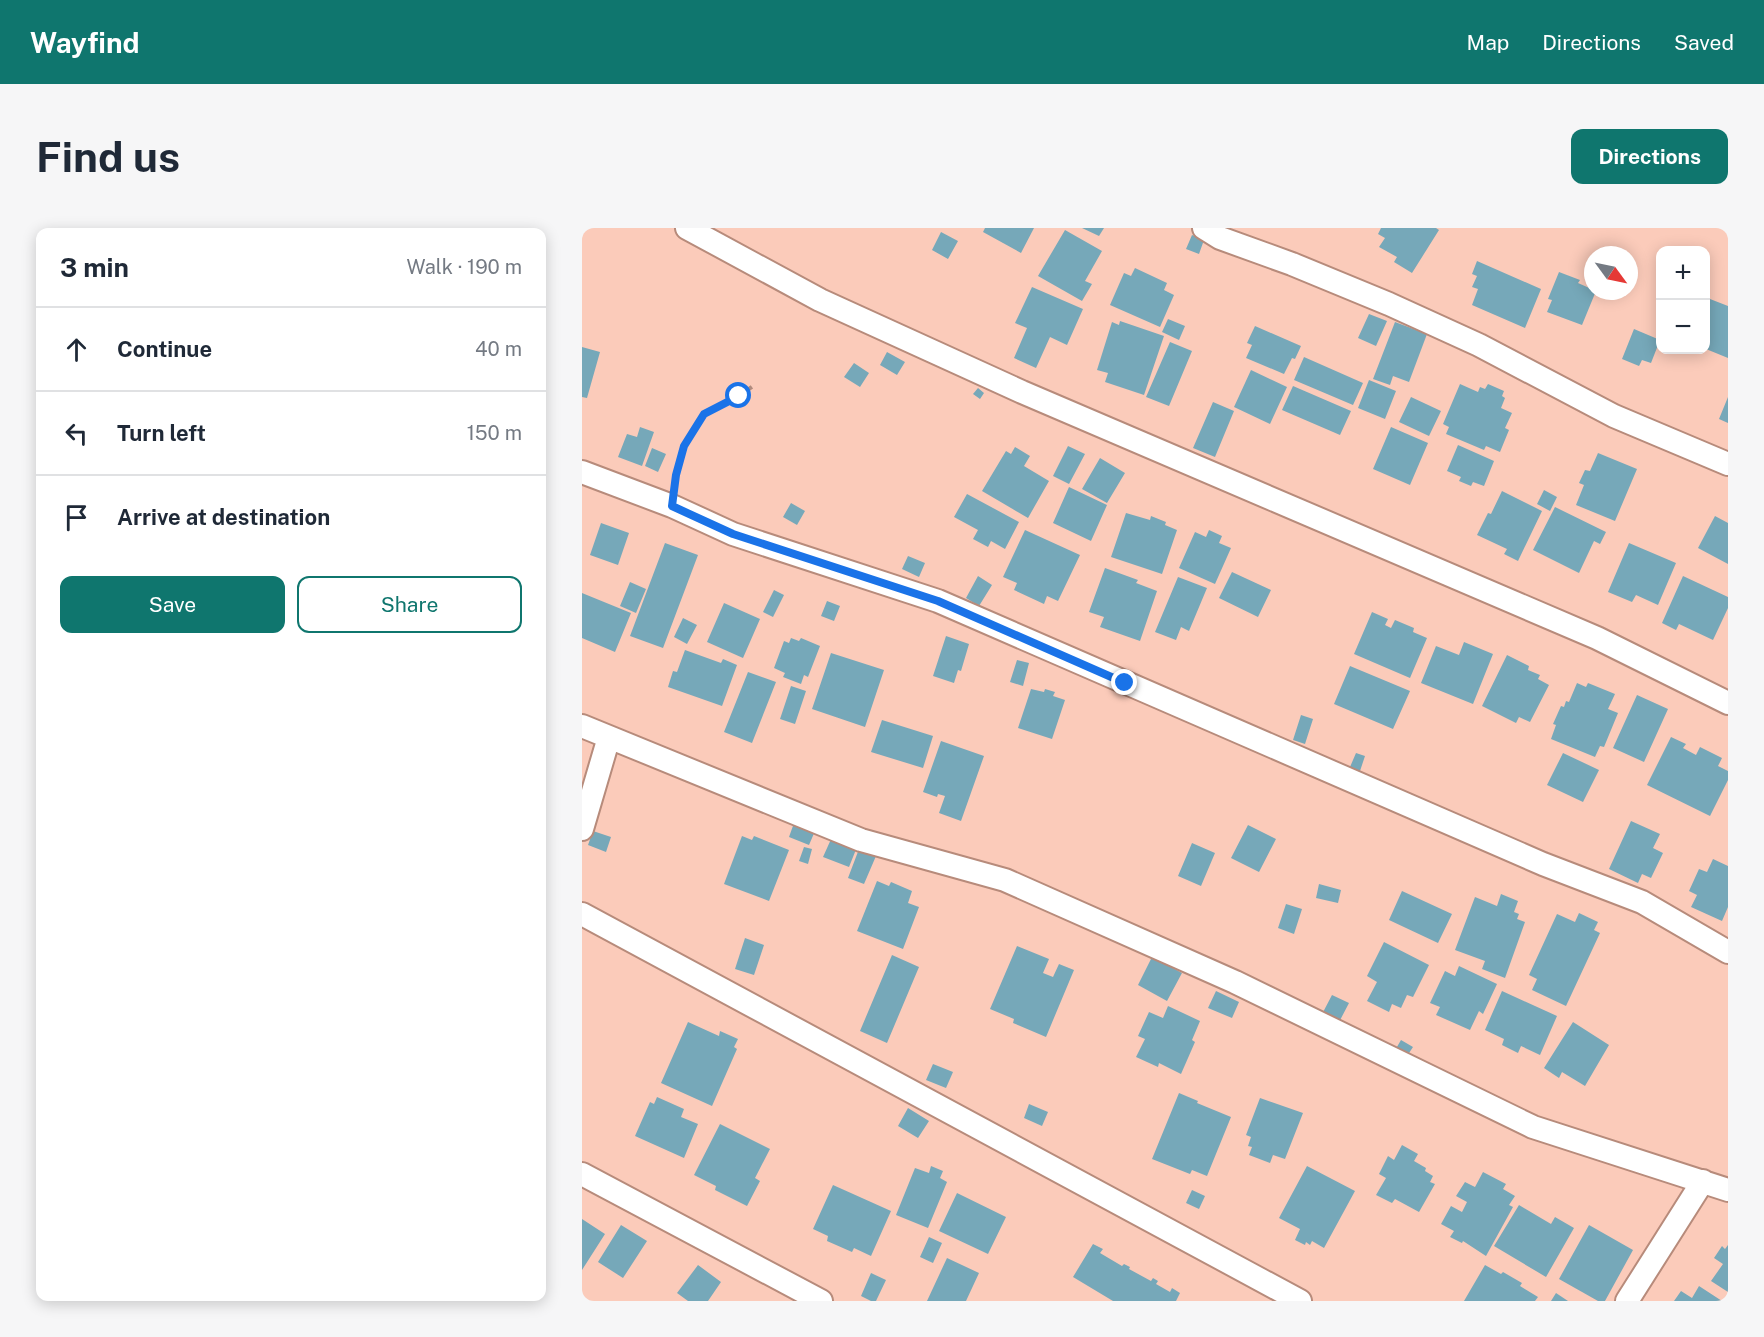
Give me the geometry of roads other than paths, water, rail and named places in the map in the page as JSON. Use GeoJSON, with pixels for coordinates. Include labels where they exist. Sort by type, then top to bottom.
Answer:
{"type":"FeatureCollection","features":[{"type":"Feature","properties":{"kind":"street"},"geometry":{"type":"LineString","coordinates":[[687,228],[831,305],[1033,397],[1597,638],[1728,703]]}},
{"type":"Feature","properties":{"kind":"street"},"geometry":{"type":"LineString","coordinates":[[1204,228],[1220,238],[1292,264],[1389,304],[1479,345],[1614,416],[1728,464]]}},
{"type":"Feature","properties":{"kind":"street"},"geometry":{"type":"LineString","coordinates":[[582,472],[672,506],[733,534],[938,601],[1532,859],[1642,902],[1728,952]]}},
{"type":"Feature","properties":{"kind":"street"},"geometry":{"type":"LineString","coordinates":[[582,726],[861,840],[1005,880],[1235,982],[1533,1127],[1728,1190]]}},
{"type":"Feature","properties":{"kind":"street"},"geometry":{"type":"LineString","coordinates":[[582,829],[609,737]]}},
{"type":"Feature","properties":{"kind":"street"},"geometry":{"type":"LineString","coordinates":[[582,914],[1300,1301]]}},
{"type":"Feature","properties":{"kind":"street"},"geometry":{"type":"LineString","coordinates":[[582,1174],[821,1301]]}},
{"type":"Feature","properties":{"kind":"street"},"geometry":{"type":"LineString","coordinates":[[1627,1301],[1703,1181]]}}]}
